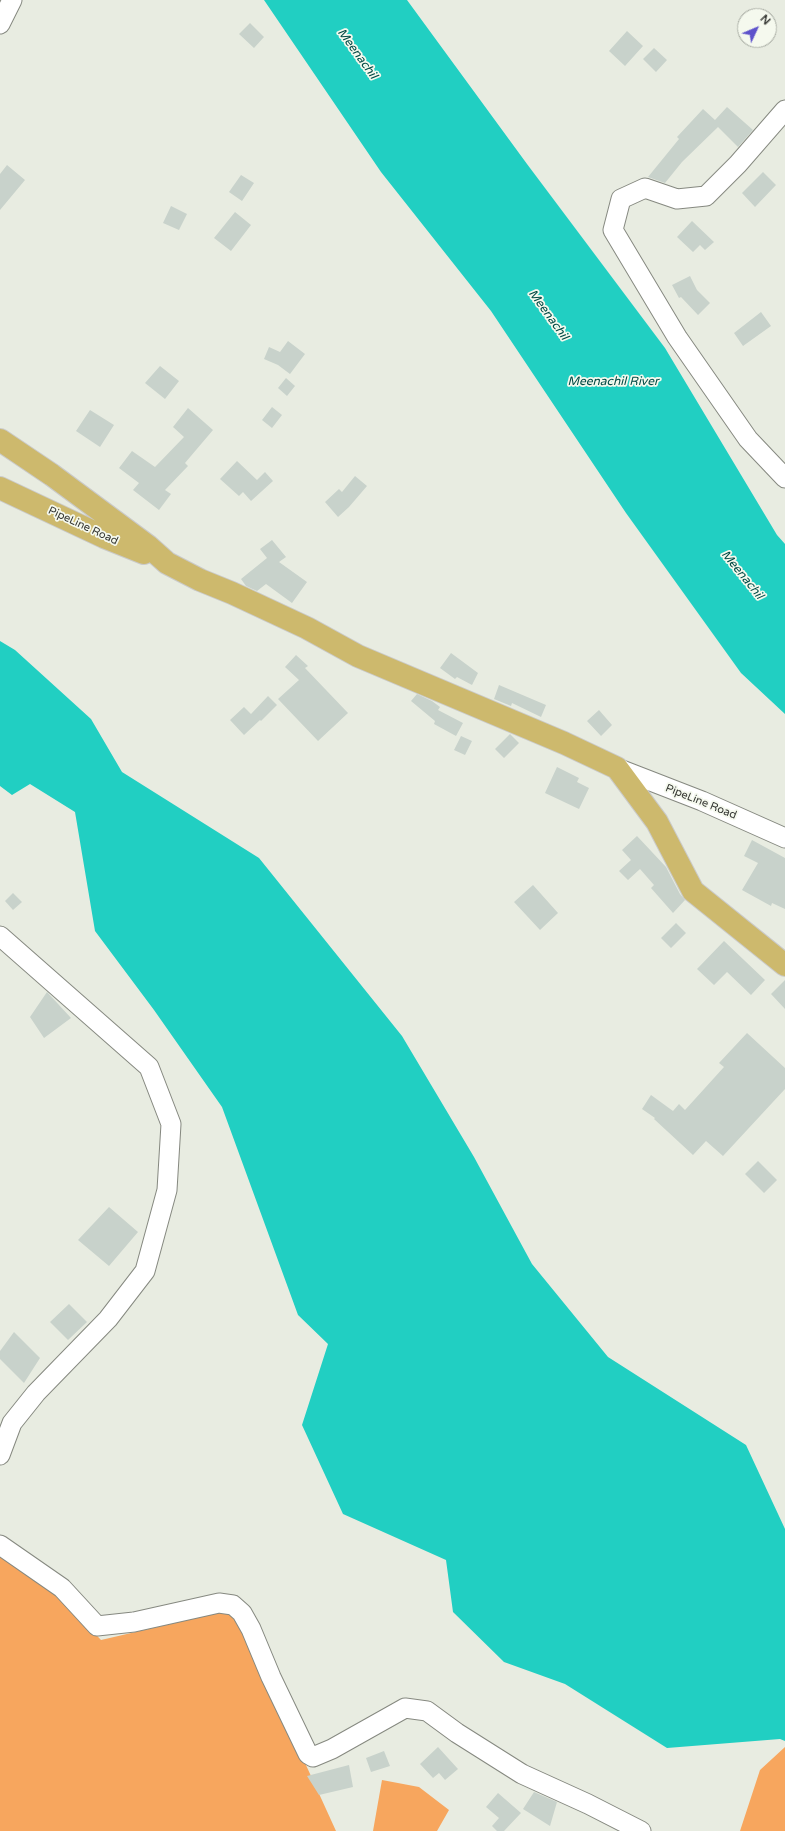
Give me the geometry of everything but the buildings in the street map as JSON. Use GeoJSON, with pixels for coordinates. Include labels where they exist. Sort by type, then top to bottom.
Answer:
{"type":"FeatureCollection","features":[{"type":"Feature","properties":{"kind":"main road"},"geometry":{"type":"LineString","coordinates":[[0,440],[52,475],[148,546],[167,563],[200,580],[232,593],[307,628],[358,656],[564,743],[617,768],[657,822],[693,891],[785,965]]}},
{"type":"Feature","properties":{"kind":"main road","name":"PipeLine Road"},"geometry":{"type":"LineString","coordinates":[[0,488],[104,537],[167,563]]}},
{"type":"Feature","properties":{"kind":"street"},"geometry":{"type":"LineString","coordinates":[[0,24],[12,0]]}},
{"type":"Feature","properties":{"kind":"street"},"geometry":{"type":"LineString","coordinates":[[785,110],[738,164],[706,196],[677,200],[645,188],[621,199],[613,230],[677,337],[748,439],[785,478]]}},
{"type":"Feature","properties":{"kind":"street","name":"PipeLine Road"},"geometry":{"type":"LineString","coordinates":[[617,768],[702,801],[785,838]]}},
{"type":"Feature","properties":{"kind":"street"},"geometry":{"type":"LineString","coordinates":[[0,936],[149,1067],[171,1124],[167,1190],[145,1271],[108,1319],[31,1399],[12,1423],[0,1455]]}},
{"type":"Feature","properties":{"kind":"street"},"geometry":{"type":"LineString","coordinates":[[0,1545],[62,1588],[98,1626],[134,1622],[219,1603],[233,1605],[242,1613],[251,1629],[271,1676],[308,1754],[314,1757],[332,1749],[405,1708],[427,1711],[458,1733],[522,1774],[588,1804],[641,1831]]}},
{"type":"Feature","properties":{"kind":"shaded area"},"geometry":{"type":"Polygon","coordinates":[[[9,1543],[101,1640],[235,1609],[336,1831],[0,1831],[0,1551],[9,1543]]]}},
{"type":"Feature","properties":{"kind":"shaded area"},"geometry":{"type":"Polygon","coordinates":[[[785,1747],[785,1831],[740,1831],[760,1770],[785,1747]]]}},
{"type":"Feature","properties":{"kind":"shaded area"},"geometry":{"type":"Polygon","coordinates":[[[382,1780],[419,1787],[449,1810],[437,1831],[373,1831],[382,1780]]]}},
{"type":"Feature","properties":{"kind":"water","name":"Meenachil River"},"geometry":{"type":"Polygon","coordinates":[[[264,0],[407,0],[527,164],[665,348],[777,535],[785,544],[785,714],[741,673],[626,513],[491,311],[381,172],[264,0]]]}},
{"type":"Feature","properties":{"kind":"water"},"geometry":{"type":"Polygon","coordinates":[[[0,641],[15,650],[91,719],[122,772],[259,858],[402,1036],[474,1157],[532,1264],[608,1357],[746,1445],[785,1529],[785,1741],[780,1739],[667,1748],[565,1684],[504,1662],[453,1612],[446,1560],[343,1514],[302,1425],[328,1344],[298,1315],[222,1107],[154,1010],[95,931],[75,812],[30,784],[12,795],[0,786],[0,641]]]}},
{"type":"Feature","properties":{"kind":"water label","name":"Meenachil"},"geometry":{"type":"Point","coordinates":[357,54]}},
{"type":"Feature","properties":{"kind":"water label","name":"Meenachil"},"geometry":{"type":"Point","coordinates":[548,315]}},
{"type":"Feature","properties":{"kind":"water label","name":"Meenachil"},"geometry":{"type":"Point","coordinates":[742,575]}}]}
